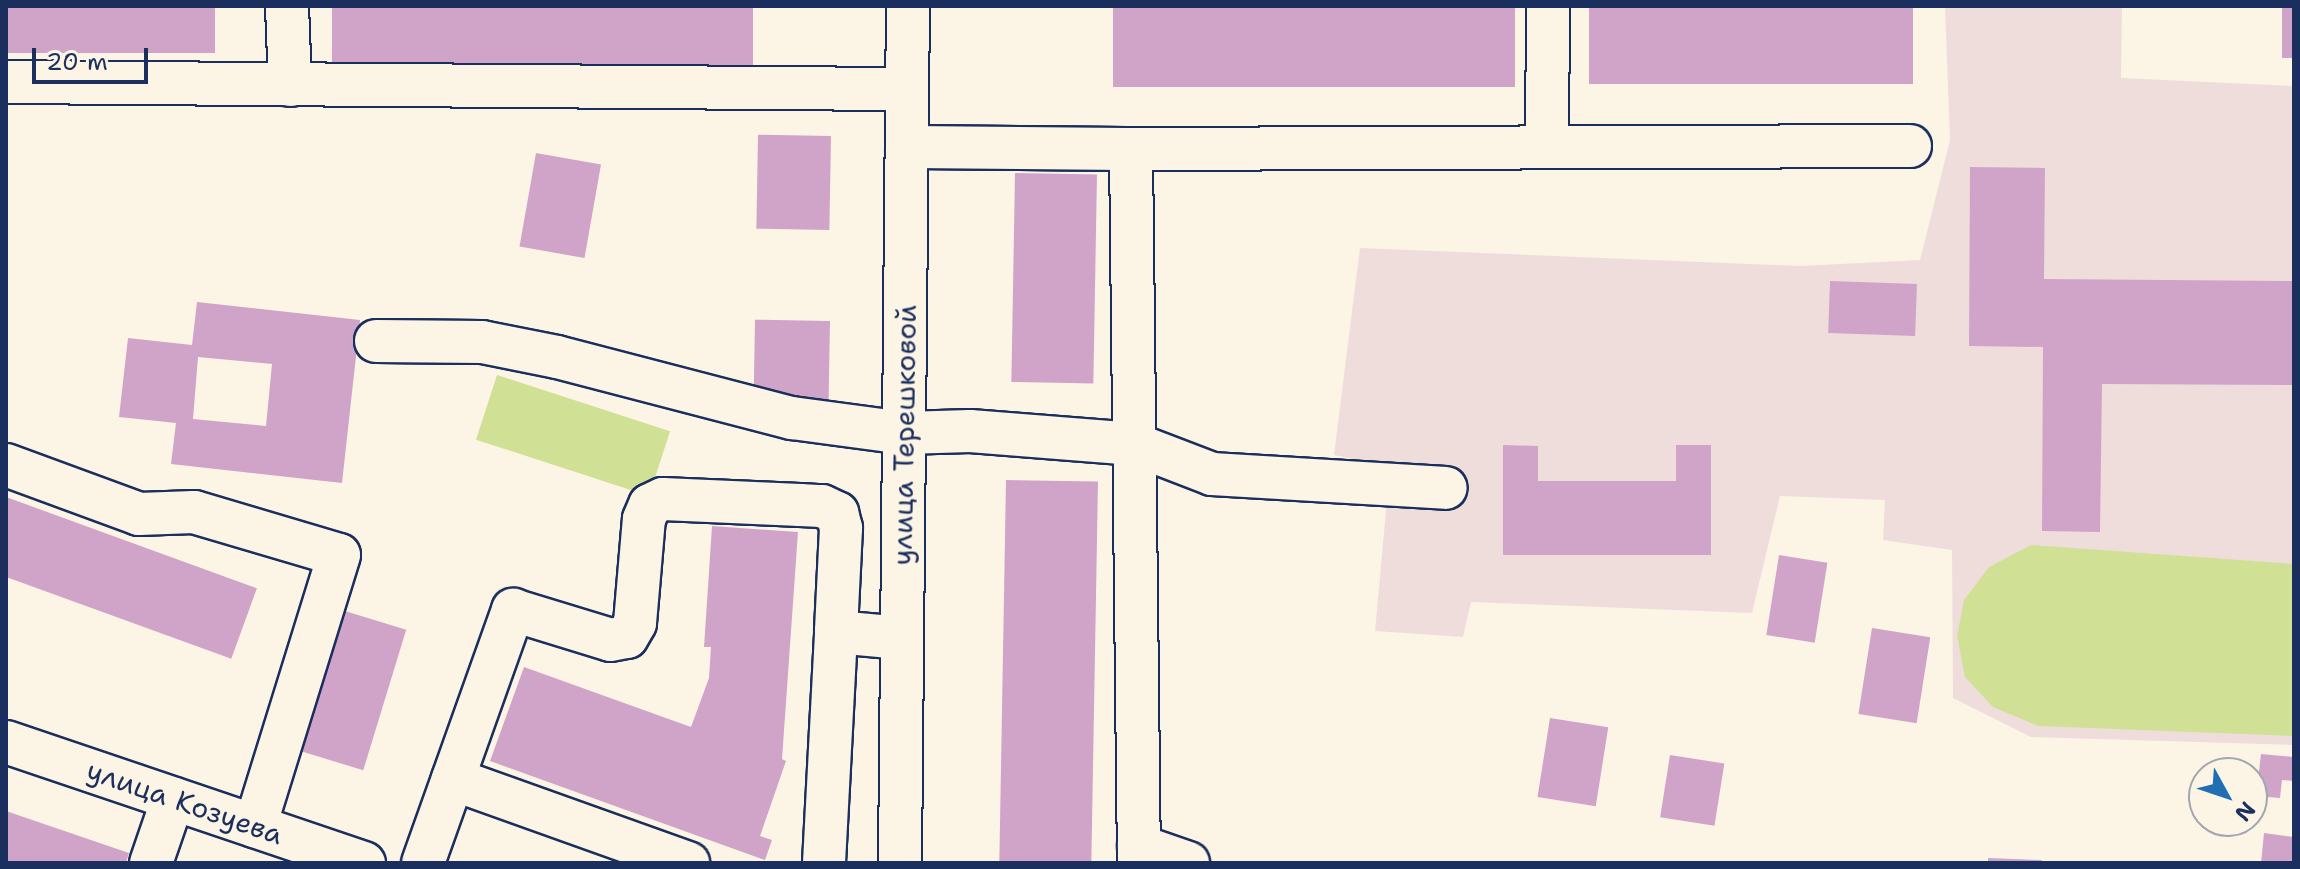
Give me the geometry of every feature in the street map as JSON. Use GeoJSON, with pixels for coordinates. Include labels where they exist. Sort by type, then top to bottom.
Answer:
{"type":"FeatureCollection","features":[{"type":"Feature","properties":{"kind":"street"},"geometry":{"type":"LineString","coordinates":[[287,6],[290,85]]}},
{"type":"Feature","properties":{"kind":"street","name":"улица Терешковой"},"geometry":{"type":"LineString","coordinates":[[900,863],[908,6]]}},
{"type":"Feature","properties":{"kind":"street"},"geometry":{"type":"LineString","coordinates":[[1547,147],[1548,6]]}},
{"type":"Feature","properties":{"kind":"street"},"geometry":{"type":"LineString","coordinates":[[6,82],[907,89]]}},
{"type":"Feature","properties":{"kind":"street"},"geometry":{"type":"LineString","coordinates":[[907,147],[1910,146]]}},
{"type":"Feature","properties":{"kind":"street"},"geometry":{"type":"LineString","coordinates":[[1131,149],[1139,855],[1188,863]]}},
{"type":"Feature","properties":{"kind":"street"},"geometry":{"type":"LineString","coordinates":[[376,341],[482,342],[557,357],[792,418],[904,433],[970,431],[1134,444],[1212,474],[1446,488]]}},
{"type":"Feature","properties":{"kind":"street"},"geometry":{"type":"LineString","coordinates":[[6,465],[139,514],[194,512],[339,555],[255,826]]}},
{"type":"Feature","properties":{"kind":"street"},"geometry":{"type":"LineString","coordinates":[[423,863],[513,610],[611,640],[627,637],[635,623],[644,519],[650,505],[663,499],[822,506],[837,513],[841,528],[824,863]]}},
{"type":"Feature","properties":{"kind":"street"},"geometry":{"type":"LineString","coordinates":[[836,632],[902,638]]}},
{"type":"Feature","properties":{"kind":"street","name":"улица Козуева"},"geometry":{"type":"LineString","coordinates":[[6,742],[364,863]]}},
{"type":"Feature","properties":{"kind":"street"},"geometry":{"type":"LineString","coordinates":[[453,779],[688,863]]}},
{"type":"Feature","properties":{"kind":"street"},"geometry":{"type":"LineString","coordinates":[[151,863],[173,799]]}},
{"type":"Feature","properties":{"kind":"shaded area"},"geometry":{"type":"Polygon","coordinates":[[[1945,6],[2122,6],[2121,78],[2294,86],[2294,745],[2031,737],[1953,698],[1952,550],[1883,540],[1885,500],[1780,496],[1752,613],[1471,602],[1463,637],[1375,631],[1390,467],[1334,455],[1360,248],[1800,266],[1920,260],[1950,140],[1945,6]]]}},
{"type":"Feature","properties":{"kind":"green space"},"geometry":{"type":"Polygon","coordinates":[[[497,375],[670,431],[649,496],[476,440],[497,375]]]}},
{"type":"Feature","properties":{"kind":"green space"},"geometry":{"type":"Polygon","coordinates":[[[2031,545],[2294,564],[2294,736],[2038,726],[1993,707],[1965,677],[1957,636],[1964,600],[1989,567],[2031,545]]]}},
{"type":"Feature","properties":{"kind":"building"},"geometry":{"type":"Polygon","coordinates":[[[6,6],[215,6],[215,53],[6,53],[6,6]]]}},
{"type":"Feature","properties":{"kind":"building"},"geometry":{"type":"Polygon","coordinates":[[[332,6],[753,6],[753,65],[332,65],[332,6]]]}},
{"type":"Feature","properties":{"kind":"building"},"geometry":{"type":"Polygon","coordinates":[[[1113,6],[1515,6],[1515,87],[1113,87],[1113,6]]]}},
{"type":"Feature","properties":{"kind":"building"},"geometry":{"type":"Polygon","coordinates":[[[1589,6],[1913,6],[1913,84],[1589,84],[1589,6]]]}},
{"type":"Feature","properties":{"kind":"building"},"geometry":{"type":"Polygon","coordinates":[[[2282,6],[2294,6],[2294,58],[2282,58],[2282,6]]]}},
{"type":"Feature","properties":{"kind":"building"},"geometry":{"type":"Polygon","coordinates":[[[758,135],[831,136],[829,230],[756,229],[758,135]]]}},
{"type":"Feature","properties":{"kind":"building"},"geometry":{"type":"Polygon","coordinates":[[[536,153],[601,164],[585,258],[520,247],[536,153]]]}},
{"type":"Feature","properties":{"kind":"building"},"geometry":{"type":"Polygon","coordinates":[[[1970,167],[2045,168],[2044,279],[2294,281],[2294,385],[2102,384],[2100,532],[2042,531],[2043,347],[1969,346],[1970,167]]]}},
{"type":"Feature","properties":{"kind":"building"},"geometry":{"type":"Polygon","coordinates":[[[1015,173],[1097,174],[1093,383],[1011,382],[1015,173]]]}},
{"type":"Feature","properties":{"kind":"building"},"geometry":{"type":"Polygon","coordinates":[[[1830,281],[1917,284],[1915,336],[1828,333],[1830,281]]]}},
{"type":"Feature","properties":{"kind":"building"},"geometry":{"type":"Polygon","coordinates":[[[197,302],[360,320],[342,483],[171,464],[176,423],[119,417],[128,338],[192,345],[197,302]],[[198,357],[193,419],[266,426],[272,364],[198,357]]]}},
{"type":"Feature","properties":{"kind":"building"},"geometry":{"type":"Polygon","coordinates":[[[755,320],[830,321],[829,404],[754,403],[755,320]]]}},
{"type":"Feature","properties":{"kind":"building"},"geometry":{"type":"Polygon","coordinates":[[[1503,445],[1538,446],[1538,481],[1676,481],[1676,445],[1711,445],[1711,555],[1503,555],[1503,445]]]}},
{"type":"Feature","properties":{"kind":"building"},"geometry":{"type":"Polygon","coordinates":[[[1006,480],[1098,482],[1091,863],[999,863],[1006,480]]]}},
{"type":"Feature","properties":{"kind":"building"},"geometry":{"type":"Polygon","coordinates":[[[6,497],[257,588],[231,659],[6,577],[6,497]]]}},
{"type":"Feature","properties":{"kind":"building"},"geometry":{"type":"Polygon","coordinates":[[[712,526],[798,532],[782,759],[786,761],[760,836],[772,840],[765,860],[490,761],[524,667],[691,727],[709,678],[711,647],[704,647],[712,526]]]}},
{"type":"Feature","properties":{"kind":"building"},"geometry":{"type":"Polygon","coordinates":[[[1779,555],[1827,563],[1815,643],[1766,635],[1779,555]]]}},
{"type":"Feature","properties":{"kind":"building"},"geometry":{"type":"Polygon","coordinates":[[[345,611],[406,630],[363,770],[302,752],[345,611]]]}},
{"type":"Feature","properties":{"kind":"building"},"geometry":{"type":"Polygon","coordinates":[[[1872,628],[1930,637],[1917,723],[1858,714],[1872,628]]]}},
{"type":"Feature","properties":{"kind":"building"},"geometry":{"type":"Polygon","coordinates":[[[1550,718],[1608,727],[1596,806],[1537,797],[1550,718]]]}},
{"type":"Feature","properties":{"kind":"building"},"geometry":{"type":"Polygon","coordinates":[[[2261,754],[2294,757],[2294,781],[2282,780],[2280,798],[2268,797],[2268,757],[2261,757],[2261,754]]]}},
{"type":"Feature","properties":{"kind":"building"},"geometry":{"type":"Polygon","coordinates":[[[1670,755],[1724,764],[1714,826],[1660,817],[1670,755]]]}},
{"type":"Feature","properties":{"kind":"building"},"geometry":{"type":"Polygon","coordinates":[[[6,811],[129,853],[126,863],[6,863],[6,811]]]}},
{"type":"Feature","properties":{"kind":"building"},"geometry":{"type":"Polygon","coordinates":[[[2268,834],[2294,837],[2294,863],[2261,863],[2264,837],[2268,837],[2268,834]]]}},
{"type":"Feature","properties":{"kind":"building"},"geometry":{"type":"Polygon","coordinates":[[[1988,858],[2042,860],[2041,863],[1988,863],[1988,858]]]}}]}
